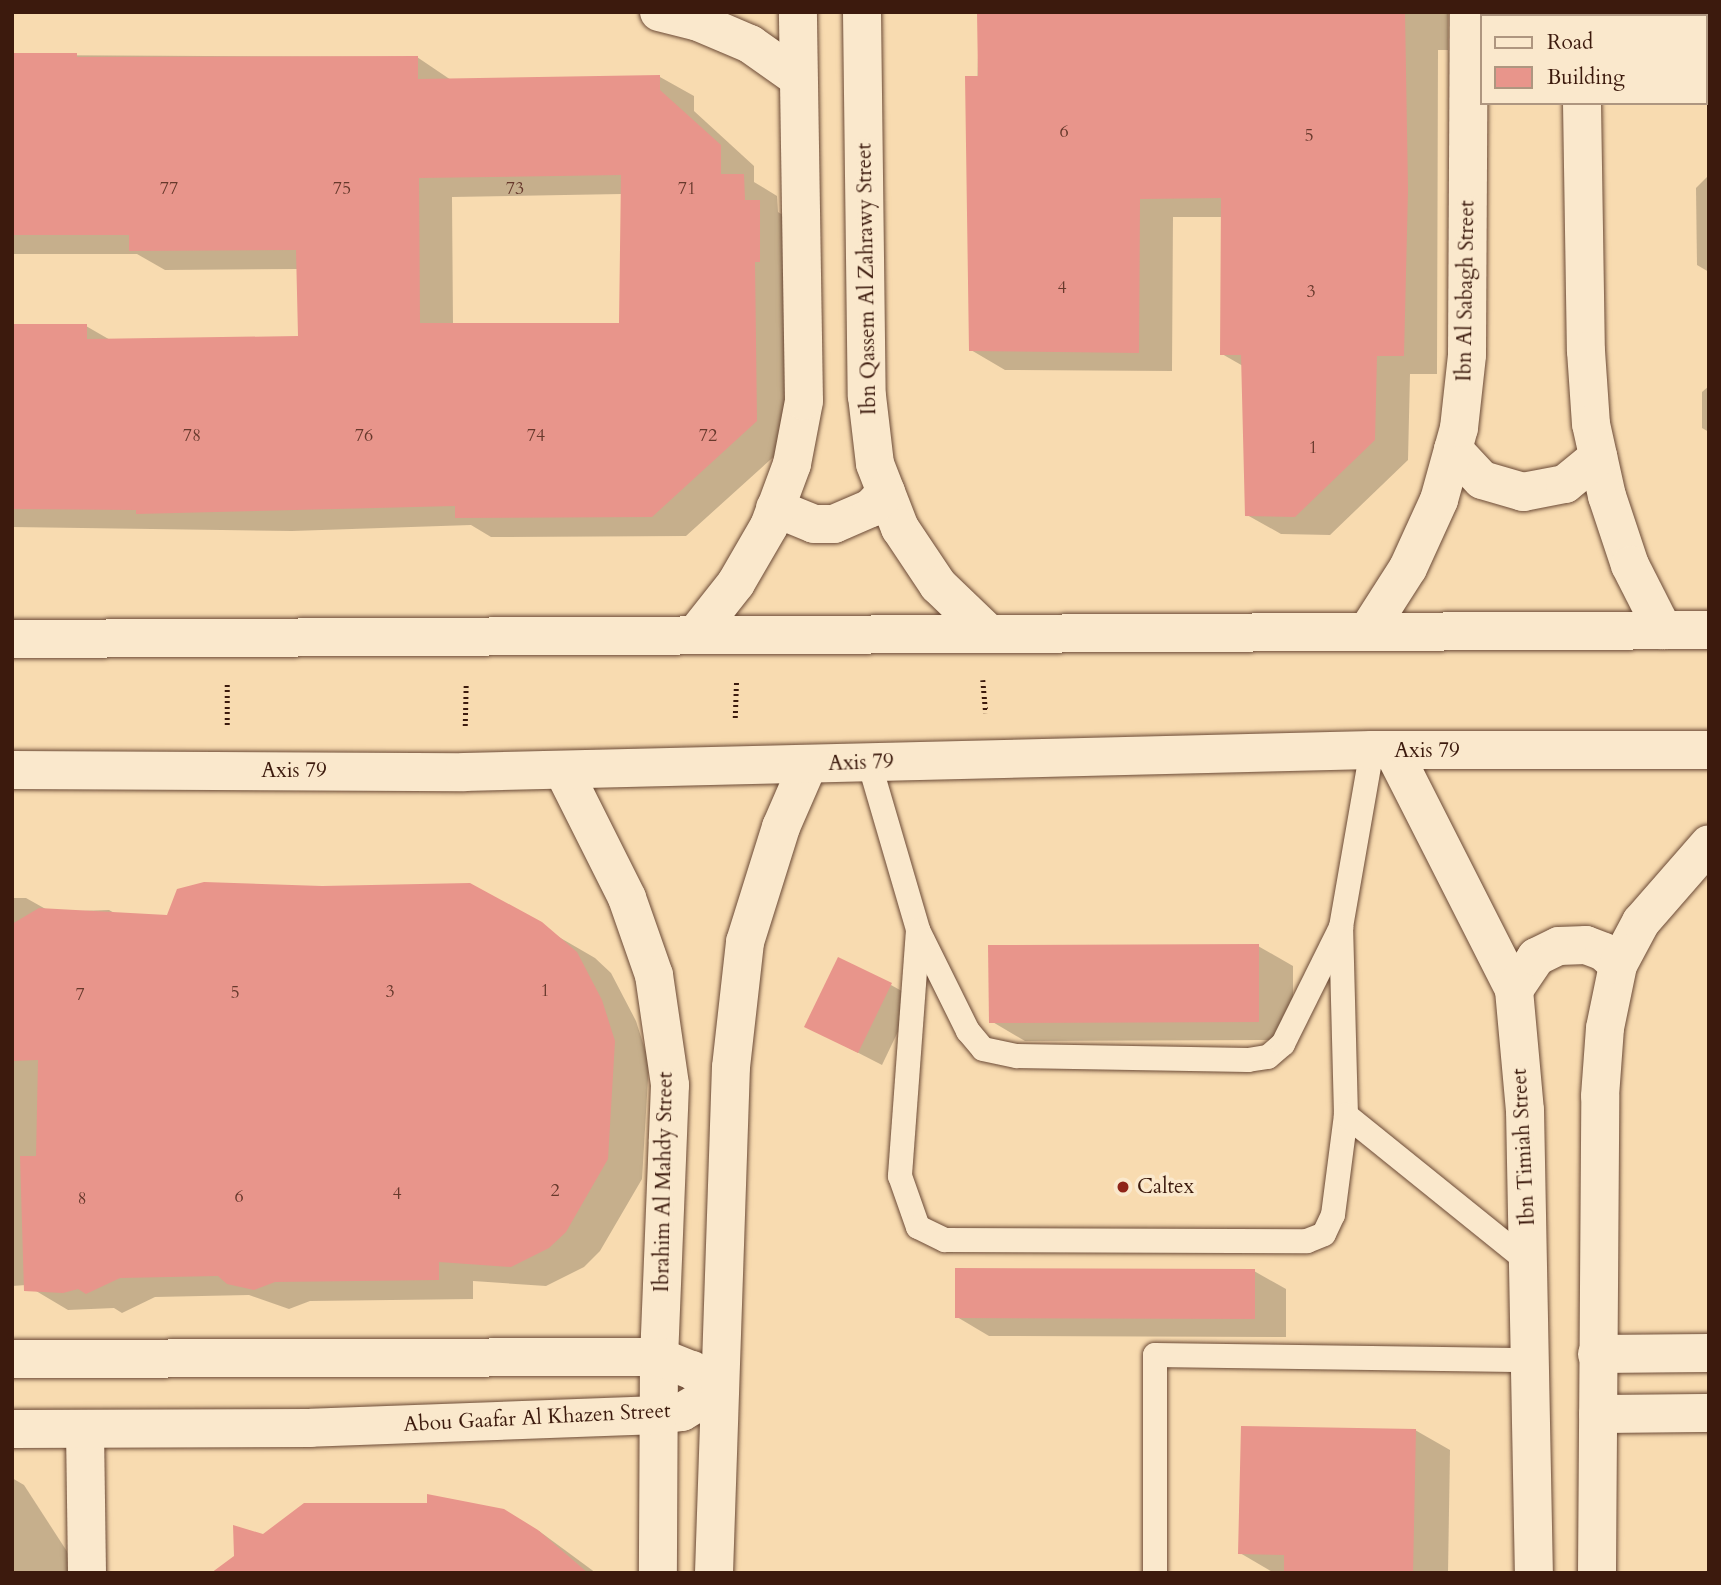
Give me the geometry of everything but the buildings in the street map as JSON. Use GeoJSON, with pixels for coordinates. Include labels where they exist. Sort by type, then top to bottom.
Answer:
{"type":"FeatureCollection","features":[{"type":"Feature","properties":{"kind":"street"},"geometry":{"type":"LineString","coordinates":[[659,12],[696,20],[750,44],[798,78]]}},
{"type":"Feature","properties":{"kind":"street"},"geometry":{"type":"LineString","coordinates":[[695,635],[736,583],[775,509],[792,464],[804,401],[798,12]]}},
{"type":"Feature","properties":{"kind":"street","name":"Ibn Qassem Al Zahrawy Street"},"geometry":{"type":"LineString","coordinates":[[862,12],[867,396],[875,464],[900,528],[938,585],[984,633]]}},
{"type":"Feature","properties":{"kind":"street","name":"Ibn Al Sabagh Street"},"geometry":{"type":"LineString","coordinates":[[1367,632],[1408,568],[1438,500],[1453,449],[1468,355],[1469,12]]}},
{"type":"Feature","properties":{"kind":"street"},"geometry":{"type":"LineString","coordinates":[[1583,105],[1586,351],[1598,457],[1630,565],[1663,630]]}},
{"type":"Feature","properties":{"kind":"street"},"geometry":{"type":"LineString","coordinates":[[1453,449],[1482,480],[1523,492],[1565,484],[1598,457]]}},
{"type":"Feature","properties":{"kind":"street"},"geometry":{"type":"LineString","coordinates":[[775,509],[814,524],[834,524],[872,508],[886,492]]}},
{"type":"Feature","properties":{"kind":"street"},"geometry":{"type":"LineString","coordinates":[[12,639],[1709,630]]}},
{"type":"Feature","properties":{"kind":"street","name":"Axis 79"},"geometry":{"type":"LineString","coordinates":[[12,770],[464,772],[1383,751],[1709,750]]}},
{"type":"Feature","properties":{"kind":"street","name":"Ibn Timiah Street"},"geometry":{"type":"LineString","coordinates":[[1383,751],[1514,990],[1525,1110],[1533,1360],[1534,1573]]}},
{"type":"Feature","properties":{"kind":"street"},"geometry":{"type":"LineString","coordinates":[[714,1573],[731,1067],[745,942],[781,827],[808,765]]}},
{"type":"Feature","properties":{"kind":"street","name":"Ibrahim Al Mahdy Street"},"geometry":{"type":"LineString","coordinates":[[562,770],[627,898],[654,975],[670,1085],[660,1357],[658,1573]]}},
{"type":"Feature","properties":{"kind":"street"},"geometry":{"type":"LineString","coordinates":[[1597,1573],[1600,1096],[1605,1028],[1618,965],[1641,922],[1709,844]]}},
{"type":"Feature","properties":{"kind":"street"},"geometry":{"type":"LineString","coordinates":[[1514,990],[1536,957],[1559,946],[1586,945],[1604,951],[1618,965]]}},
{"type":"Feature","properties":{"kind":"street"},"geometry":{"type":"LineString","coordinates":[[1597,1354],[1709,1353]]}},
{"type":"Feature","properties":{"kind":"street"},"geometry":{"type":"LineString","coordinates":[[12,1359],[660,1357],[692,1370],[719,1390]]}},
{"type":"Feature","properties":{"kind":"street","name":"Abou Gaafar Al Khazen Street"},"geometry":{"type":"LineString","coordinates":[[12,1429],[312,1428],[659,1415],[682,1412],[719,1390]]}},
{"type":"Feature","properties":{"kind":"street"},"geometry":{"type":"LineString","coordinates":[[1598,1414],[1709,1413]]}},
{"type":"Feature","properties":{"kind":"street"},"geometry":{"type":"LineString","coordinates":[[85,1429],[87,1573]]}},
{"type":"Feature","properties":{"kind":"lane"},"geometry":{"type":"LineString","coordinates":[[869,762],[918,930],[968,1031],[983,1049],[1017,1056],[1248,1060],[1268,1057],[1283,1044],[1341,927],[1383,751]]}},
{"type":"Feature","properties":{"kind":"lane"},"geometry":{"type":"LineString","coordinates":[[918,930],[900,1176],[918,1227],[945,1240],[1307,1241],[1324,1234],[1333,1215],[1346,1115],[1341,927]]}},
{"type":"Feature","properties":{"kind":"lane"},"geometry":{"type":"LineString","coordinates":[[1346,1115],[1528,1262]]}},
{"type":"Feature","properties":{"kind":"lane"},"geometry":{"type":"LineString","coordinates":[[1155,1573],[1155,1355],[1533,1360]]}},
{"type":"Feature","properties":{"kind":"path"},"geometry":{"type":"LineString","coordinates":[[984,633],[990,758]]}},
{"type":"Feature","properties":{"kind":"path"},"geometry":{"type":"LineString","coordinates":[[735,766],[736,635]]}},
{"type":"Feature","properties":{"kind":"path"},"geometry":{"type":"LineString","coordinates":[[464,772],[466,636]]}},
{"type":"Feature","properties":{"kind":"path"},"geometry":{"type":"LineString","coordinates":[[226,771],[228,638]]}},
{"type":"Feature","properties":{"kind":"place","name":"Caltex"},"geometry":{"type":"Point","coordinates":[1123,1187]}}]}
